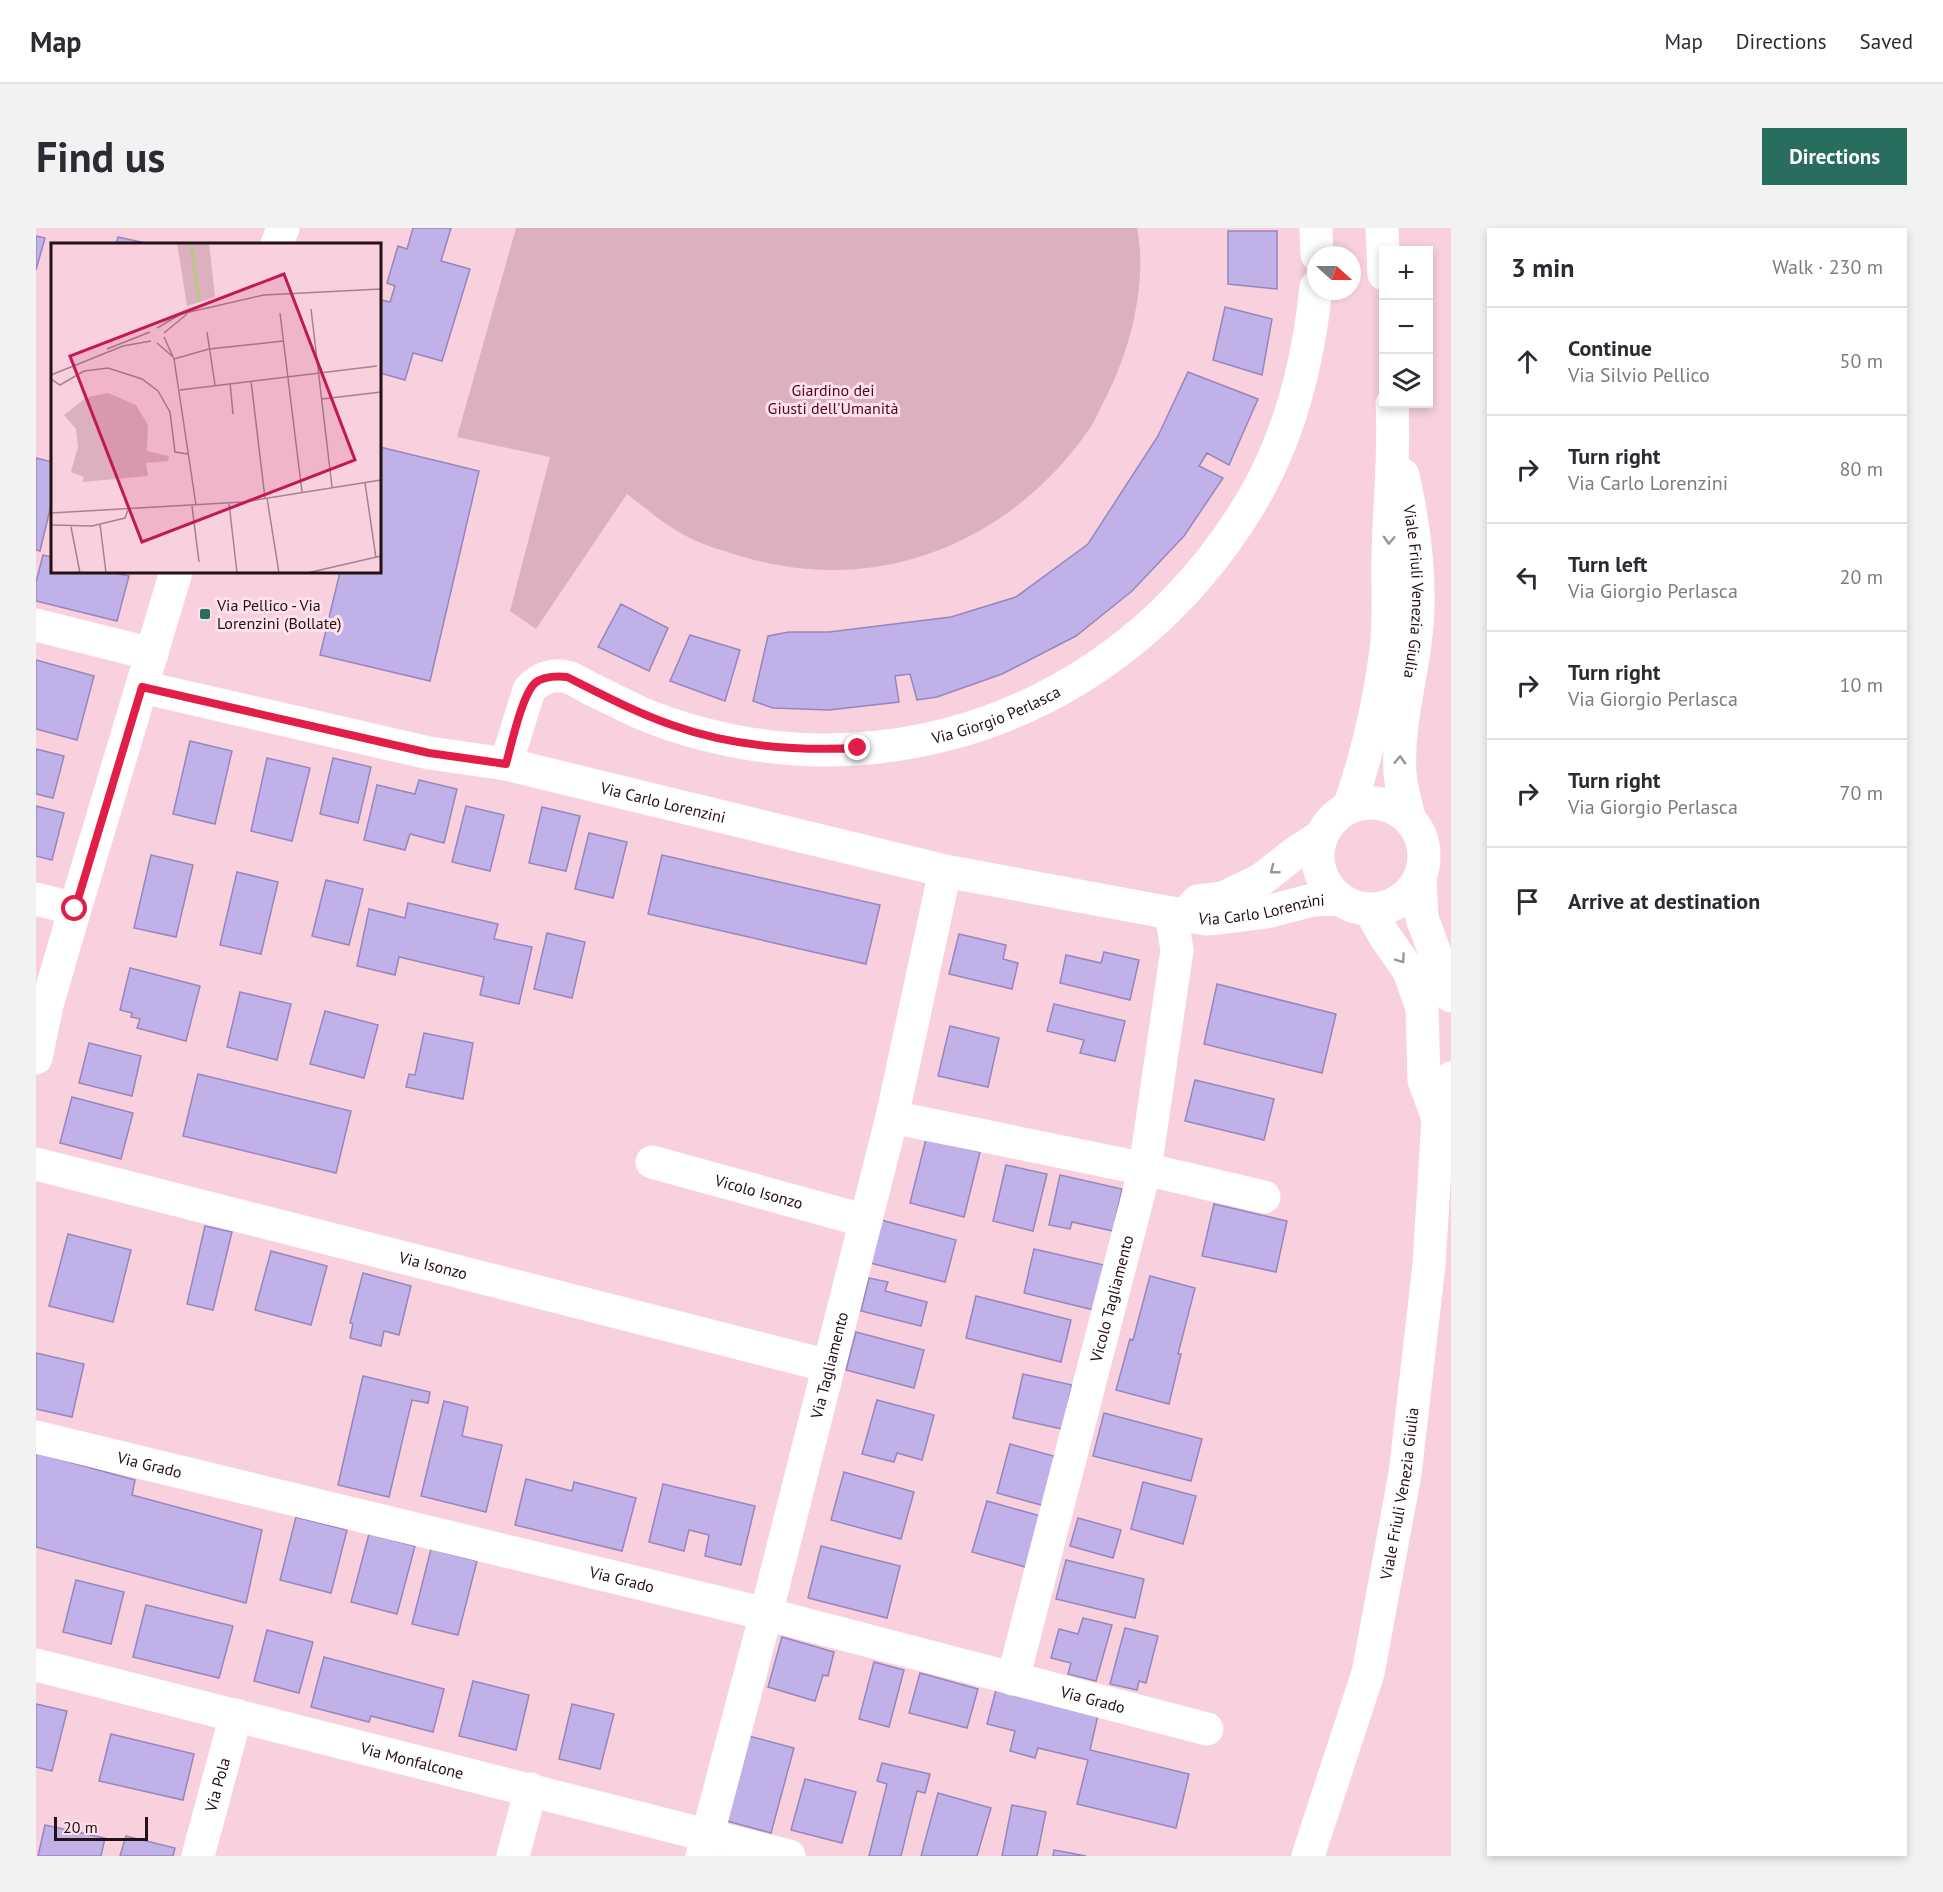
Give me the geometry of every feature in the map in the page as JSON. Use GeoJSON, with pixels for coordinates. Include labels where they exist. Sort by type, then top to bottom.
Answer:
{"type":"FeatureCollection","features":[{"type":"Feature","properties":{"kind":"street"},"geometry":{"type":"LineString","coordinates":[[278,243],[283,228]]}},
{"type":"Feature","properties":{"kind":"street"},"geometry":{"type":"LineString","coordinates":[[1316,228],[1317,246]]}},
{"type":"Feature","properties":{"kind":"street"},"geometry":{"type":"LineString","coordinates":[[1382,228],[1382,246]]}},
{"type":"Feature","properties":{"kind":"street","name":"Via Giorgio Perlasca"},"geometry":{"type":"LineString","coordinates":[[506,764],[529,690],[548,677],[567,677],[645,714],[701,733],[763,745],[825,750],[915,742],[952,733],[996,719],[1080,680],[1121,650],[1186,589],[1215,555],[1258,488],[1278,447],[1292,408],[1312,322],[1315,300]]}},
{"type":"Feature","properties":{"kind":"street","name":"Viale Friuli Venezia Giulia"},"geometry":{"type":"LineString","coordinates":[[1349,807],[1366,758],[1386,651],[1388,555],[1395,440],[1392,408]]}},
{"type":"Feature","properties":{"kind":"street","name":"Viale Friuli Venezia Giulia"},"geometry":{"type":"LineString","coordinates":[[1395,440],[1414,522],[1417,576],[1417,624],[1401,736],[1400,771],[1409,817]]}},
{"type":"Feature","properties":{"kind":"street"},"geometry":{"type":"LineString","coordinates":[[36,1058],[47,1005],[176,573]]}},
{"type":"Feature","properties":{"kind":"street"},"geometry":{"type":"LineString","coordinates":[[36,625],[152,654]]}},
{"type":"Feature","properties":{"kind":"street","name":"Via Carlo Lorenzini"},"geometry":{"type":"LineString","coordinates":[[142,687],[429,753],[506,764],[945,871],[1206,919],[1266,912],[1313,900],[1339,899]]}},
{"type":"Feature","properties":{"kind":"street"},"geometry":{"type":"LineString","coordinates":[[1364,802],[1380,802],[1396,808],[1409,817],[1419,831],[1424,846],[1425,862],[1420,879],[1411,892],[1399,902],[1385,908],[1370,910],[1353,907],[1339,899],[1327,886],[1319,870],[1318,853],[1321,836],[1333,819],[1349,807],[1364,802]]}},
{"type":"Feature","properties":{"kind":"street","name":"Via Carlo Lorenzini"},"geometry":{"type":"LineString","coordinates":[[1178,914],[1198,901],[1223,898],[1262,879],[1294,853],[1321,836]]}},
{"type":"Feature","properties":{"kind":"street","name":"Via Tagliamento"},"geometry":{"type":"LineString","coordinates":[[704,1846],[766,1614],[892,1118],[945,871]]}},
{"type":"Feature","properties":{"kind":"street"},"geometry":{"type":"LineString","coordinates":[[1420,879],[1422,918],[1451,996]]}},
{"type":"Feature","properties":{"kind":"street"},"geometry":{"type":"LineString","coordinates":[[36,898],[75,909]]}},
{"type":"Feature","properties":{"kind":"street","name":"Viale Friuli Venezia Giulia"},"geometry":{"type":"LineString","coordinates":[[1370,910],[1384,935],[1409,970],[1422,1008],[1424,1080],[1438,1119]]}},
{"type":"Feature","properties":{"kind":"street","name":"Vicolo Tagliamento"},"geometry":{"type":"LineString","coordinates":[[1013,1679],[1145,1169],[1177,950],[1178,914]]}},
{"type":"Feature","properties":{"kind":"street","name":"Viale Friuli Venezia Giulia"},"geometry":{"type":"LineString","coordinates":[[1308,1856],[1368,1673],[1405,1474],[1430,1264],[1438,1119],[1451,1078]]}},
{"type":"Feature","properties":{"kind":"street"},"geometry":{"type":"LineString","coordinates":[[892,1118],[1145,1169],[1264,1197]]}},
{"type":"Feature","properties":{"kind":"street","name":"Vicolo Isonzo"},"geometry":{"type":"LineString","coordinates":[[652,1162],[866,1221]]}},
{"type":"Feature","properties":{"kind":"street","name":"Via Isonzo"},"geometry":{"type":"LineString","coordinates":[[36,1164],[829,1366]]}},
{"type":"Feature","properties":{"kind":"street","name":"Via Grado"},"geometry":{"type":"LineString","coordinates":[[36,1437],[766,1614],[1207,1730]]}},
{"type":"Feature","properties":{"kind":"street","name":"Via Monfalcone"},"geometry":{"type":"LineString","coordinates":[[36,1665],[531,1789],[704,1846],[789,1856]]}},
{"type":"Feature","properties":{"kind":"street","name":"Via Pola"},"geometry":{"type":"LineString","coordinates":[[198,1856],[236,1716]]}},
{"type":"Feature","properties":{"kind":"street"},"geometry":{"type":"LineString","coordinates":[[513,1856],[531,1789]]}},
{"type":"Feature","properties":{"kind":"green space","name":"Giardino dei Giusti dell'Umanità"},"geometry":{"type":"Polygon","coordinates":[[[516,228],[1137,228],[1140,271],[1134,316],[1122,360],[1088,431],[1055,471],[1018,505],[977,532],[933,552],[886,565],[838,570],[788,567],[737,555],[696,541],[665,523],[627,494],[536,629],[510,611],[550,457],[457,437],[516,228]]]}},
{"type":"Feature","properties":{"kind":"building"},"geometry":{"type":"Polygon","coordinates":[[[413,228],[451,228],[441,261],[470,269],[442,361],[413,353],[405,380],[381,373],[381,300],[390,302],[395,286],[387,283],[398,246],[407,249],[413,228]]]}},
{"type":"Feature","properties":{"kind":"building"},"geometry":{"type":"Polygon","coordinates":[[[1228,231],[1277,231],[1277,289],[1228,284],[1228,231]]]}},
{"type":"Feature","properties":{"kind":"building"},"geometry":{"type":"Polygon","coordinates":[[[36,236],[45,238],[36,270],[36,236]]]}},
{"type":"Feature","properties":{"kind":"building"},"geometry":{"type":"Polygon","coordinates":[[[118,237],[145,243],[116,243],[118,237]]]}},
{"type":"Feature","properties":{"kind":"building"},"geometry":{"type":"Polygon","coordinates":[[[1225,307],[1272,319],[1262,375],[1213,360],[1225,307]]]}},
{"type":"Feature","properties":{"kind":"building"},"geometry":{"type":"Polygon","coordinates":[[[1188,372],[1258,399],[1229,465],[1207,453],[1199,466],[1223,478],[1184,536],[1132,591],[1076,636],[1002,674],[937,697],[917,700],[910,674],[895,676],[899,702],[829,710],[773,708],[753,701],[768,636],[789,632],[829,632],[951,617],[1016,597],[1088,544],[1158,436],[1188,372]]]}},
{"type":"Feature","properties":{"kind":"building"},"geometry":{"type":"Polygon","coordinates":[[[381,447],[479,471],[430,681],[320,655],[340,573],[381,573],[381,447]]]}},
{"type":"Feature","properties":{"kind":"building"},"geometry":{"type":"Polygon","coordinates":[[[36,458],[51,462],[51,505],[40,551],[36,550],[36,458]]]}},
{"type":"Feature","properties":{"kind":"building"},"geometry":{"type":"Polygon","coordinates":[[[43,555],[51,557],[51,573],[115,573],[129,576],[117,621],[36,601],[36,582],[43,555]]]}},
{"type":"Feature","properties":{"kind":"building"},"geometry":{"type":"Polygon","coordinates":[[[621,604],[668,628],[649,671],[598,647],[621,604]]]}},
{"type":"Feature","properties":{"kind":"building"},"geometry":{"type":"Polygon","coordinates":[[[690,635],[740,650],[725,701],[670,681],[690,635]]]}},
{"type":"Feature","properties":{"kind":"building"},"geometry":{"type":"Polygon","coordinates":[[[36,660],[94,676],[77,740],[36,729],[36,660]]]}},
{"type":"Feature","properties":{"kind":"building"},"geometry":{"type":"Polygon","coordinates":[[[190,741],[232,751],[215,824],[173,814],[190,741]]]}},
{"type":"Feature","properties":{"kind":"building"},"geometry":{"type":"Polygon","coordinates":[[[36,749],[64,756],[53,798],[36,794],[36,749]]]}},
{"type":"Feature","properties":{"kind":"building"},"geometry":{"type":"Polygon","coordinates":[[[267,758],[310,768],[292,841],[251,831],[267,758]]]}},
{"type":"Feature","properties":{"kind":"building"},"geometry":{"type":"Polygon","coordinates":[[[333,758],[371,767],[358,823],[320,814],[333,758]]]}},
{"type":"Feature","properties":{"kind":"building"},"geometry":{"type":"Polygon","coordinates":[[[419,780],[457,789],[444,843],[410,834],[405,850],[364,840],[377,785],[415,794],[419,780]]]}},
{"type":"Feature","properties":{"kind":"building"},"geometry":{"type":"Polygon","coordinates":[[[36,806],[64,813],[52,860],[36,856],[36,806]]]}},
{"type":"Feature","properties":{"kind":"building"},"geometry":{"type":"Polygon","coordinates":[[[466,806],[504,815],[490,871],[452,862],[466,806]]]}},
{"type":"Feature","properties":{"kind":"building"},"geometry":{"type":"Polygon","coordinates":[[[542,807],[580,816],[566,871],[529,863],[542,807]]]}},
{"type":"Feature","properties":{"kind":"building"},"geometry":{"type":"Polygon","coordinates":[[[589,833],[627,842],[613,898],[575,889],[589,833]]]}},
{"type":"Feature","properties":{"kind":"building"},"geometry":{"type":"Polygon","coordinates":[[[151,855],[193,865],[176,937],[134,928],[151,855]]]}},
{"type":"Feature","properties":{"kind":"building"},"geometry":{"type":"Polygon","coordinates":[[[662,855],[880,905],[866,964],[648,914],[662,855]]]}},
{"type":"Feature","properties":{"kind":"building"},"geometry":{"type":"Polygon","coordinates":[[[237,872],[278,882],[261,954],[220,945],[237,872]]]}},
{"type":"Feature","properties":{"kind":"building"},"geometry":{"type":"Polygon","coordinates":[[[326,880],[363,889],[349,945],[312,936],[326,880]]]}},
{"type":"Feature","properties":{"kind":"building"},"geometry":{"type":"Polygon","coordinates":[[[408,903],[498,924],[494,939],[532,947],[519,1004],[480,995],[484,977],[399,957],[395,975],[357,966],[369,909],[405,918],[408,903]]]}},
{"type":"Feature","properties":{"kind":"building"},"geometry":{"type":"Polygon","coordinates":[[[547,933],[585,942],[572,998],[534,989],[547,933]]]}},
{"type":"Feature","properties":{"kind":"building"},"geometry":{"type":"Polygon","coordinates":[[[959,934],[1006,945],[1003,959],[1018,963],[1012,989],[949,974],[959,934]]]}},
{"type":"Feature","properties":{"kind":"building"},"geometry":{"type":"Polygon","coordinates":[[[1104,952],[1139,960],[1130,1000],[1060,983],[1066,955],[1101,963],[1104,952]]]}},
{"type":"Feature","properties":{"kind":"building"},"geometry":{"type":"Polygon","coordinates":[[[130,968],[200,986],[186,1041],[137,1028],[140,1019],[131,1017],[132,1013],[120,1010],[130,968]]]}},
{"type":"Feature","properties":{"kind":"building"},"geometry":{"type":"Polygon","coordinates":[[[1217,984],[1336,1014],[1322,1073],[1204,1044],[1217,984]]]}},
{"type":"Feature","properties":{"kind":"building"},"geometry":{"type":"Polygon","coordinates":[[[240,992],[291,1004],[277,1060],[227,1047],[240,992]]]}},
{"type":"Feature","properties":{"kind":"building"},"geometry":{"type":"Polygon","coordinates":[[[1054,1004],[1125,1021],[1115,1061],[1080,1053],[1084,1040],[1047,1031],[1054,1004]]]}},
{"type":"Feature","properties":{"kind":"building"},"geometry":{"type":"Polygon","coordinates":[[[325,1011],[378,1025],[364,1078],[310,1064],[325,1011]]]}},
{"type":"Feature","properties":{"kind":"building"},"geometry":{"type":"Polygon","coordinates":[[[950,1026],[999,1038],[988,1087],[938,1076],[950,1026]]]}},
{"type":"Feature","properties":{"kind":"building"},"geometry":{"type":"Polygon","coordinates":[[[424,1033],[473,1043],[463,1099],[406,1087],[409,1074],[415,1075],[424,1033]]]}},
{"type":"Feature","properties":{"kind":"building"},"geometry":{"type":"Polygon","coordinates":[[[89,1043],[141,1056],[132,1096],[79,1083],[89,1043]]]}},
{"type":"Feature","properties":{"kind":"building"},"geometry":{"type":"Polygon","coordinates":[[[198,1074],[351,1111],[336,1173],[183,1136],[198,1074]]]}},
{"type":"Feature","properties":{"kind":"building"},"geometry":{"type":"Polygon","coordinates":[[[1195,1080],[1274,1099],[1264,1140],[1185,1121],[1195,1080]]]}},
{"type":"Feature","properties":{"kind":"building"},"geometry":{"type":"Polygon","coordinates":[[[72,1097],[133,1113],[121,1159],[60,1143],[72,1097]]]}},
{"type":"Feature","properties":{"kind":"building"},"geometry":{"type":"Polygon","coordinates":[[[926,1139],[980,1152],[964,1217],[910,1203],[926,1139]]]}},
{"type":"Feature","properties":{"kind":"building"},"geometry":{"type":"Polygon","coordinates":[[[1006,1165],[1047,1174],[1033,1231],[993,1221],[1006,1165]]]}},
{"type":"Feature","properties":{"kind":"building"},"geometry":{"type":"Polygon","coordinates":[[[1060,1175],[1122,1189],[1113,1231],[1072,1222],[1070,1229],[1049,1225],[1060,1175]]]}},
{"type":"Feature","properties":{"kind":"building"},"geometry":{"type":"Polygon","coordinates":[[[1214,1204],[1287,1221],[1276,1272],[1202,1256],[1214,1204]]]}},
{"type":"Feature","properties":{"kind":"building"},"geometry":{"type":"Polygon","coordinates":[[[881,1220],[956,1240],[945,1282],[870,1263],[881,1220]]]}},
{"type":"Feature","properties":{"kind":"building"},"geometry":{"type":"Polygon","coordinates":[[[205,1226],[232,1232],[213,1310],[187,1304],[205,1226]]]}},
{"type":"Feature","properties":{"kind":"building"},"geometry":{"type":"Polygon","coordinates":[[[68,1234],[131,1250],[113,1322],[49,1306],[68,1234]]]}},
{"type":"Feature","properties":{"kind":"building"},"geometry":{"type":"Polygon","coordinates":[[[1034,1249],[1104,1265],[1094,1310],[1024,1293],[1034,1249]]]}},
{"type":"Feature","properties":{"kind":"building"},"geometry":{"type":"Polygon","coordinates":[[[271,1251],[327,1266],[311,1325],[255,1310],[271,1251]]]}},
{"type":"Feature","properties":{"kind":"building"},"geometry":{"type":"Polygon","coordinates":[[[363,1273],[411,1286],[399,1335],[384,1331],[381,1346],[350,1338],[353,1324],[350,1323],[363,1273]]]}},
{"type":"Feature","properties":{"kind":"building"},"geometry":{"type":"Polygon","coordinates":[[[1150,1276],[1195,1288],[1178,1354],[1181,1354],[1169,1404],[1116,1390],[1130,1339],[1133,1340],[1150,1276]]]}},
{"type":"Feature","properties":{"kind":"building"},"geometry":{"type":"Polygon","coordinates":[[[869,1278],[888,1282],[885,1291],[927,1302],[921,1326],[861,1311],[869,1278]]]}},
{"type":"Feature","properties":{"kind":"building"},"geometry":{"type":"Polygon","coordinates":[[[976,1296],[1071,1320],[1061,1362],[966,1338],[976,1296]]]}},
{"type":"Feature","properties":{"kind":"building"},"geometry":{"type":"Polygon","coordinates":[[[856,1332],[924,1350],[914,1388],[846,1370],[856,1332]]]}},
{"type":"Feature","properties":{"kind":"building"},"geometry":{"type":"Polygon","coordinates":[[[36,1353],[84,1364],[72,1417],[36,1409],[36,1353]]]}},
{"type":"Feature","properties":{"kind":"building"},"geometry":{"type":"Polygon","coordinates":[[[1023,1374],[1072,1385],[1062,1429],[1013,1418],[1023,1374]]]}},
{"type":"Feature","properties":{"kind":"building"},"geometry":{"type":"Polygon","coordinates":[[[363,1376],[430,1392],[428,1403],[412,1400],[389,1497],[338,1485],[363,1376]]]}},
{"type":"Feature","properties":{"kind":"building"},"geometry":{"type":"Polygon","coordinates":[[[877,1400],[934,1415],[922,1460],[897,1453],[894,1462],[862,1454],[877,1400]]]}},
{"type":"Feature","properties":{"kind":"building"},"geometry":{"type":"Polygon","coordinates":[[[444,1401],[468,1407],[462,1436],[502,1445],[486,1512],[421,1496],[444,1401]]]}},
{"type":"Feature","properties":{"kind":"building"},"geometry":{"type":"Polygon","coordinates":[[[1104,1413],[1202,1439],[1191,1481],[1093,1456],[1104,1413]]]}},
{"type":"Feature","properties":{"kind":"building"},"geometry":{"type":"Polygon","coordinates":[[[1010,1444],[1057,1457],[1045,1506],[997,1493],[1010,1444]]]}},
{"type":"Feature","properties":{"kind":"building"},"geometry":{"type":"Polygon","coordinates":[[[36,1453],[135,1480],[132,1495],[262,1530],[246,1603],[36,1547],[36,1453]]]}},
{"type":"Feature","properties":{"kind":"building"},"geometry":{"type":"Polygon","coordinates":[[[844,1472],[914,1492],[901,1539],[831,1520],[844,1472]]]}},
{"type":"Feature","properties":{"kind":"building"},"geometry":{"type":"Polygon","coordinates":[[[526,1479],[572,1491],[574,1482],[636,1498],[622,1551],[515,1525],[526,1479]]]}},
{"type":"Feature","properties":{"kind":"building"},"geometry":{"type":"Polygon","coordinates":[[[1143,1482],[1196,1496],[1183,1544],[1131,1529],[1143,1482]]]}},
{"type":"Feature","properties":{"kind":"building"},"geometry":{"type":"Polygon","coordinates":[[[663,1484],[755,1506],[741,1565],[705,1556],[709,1535],[689,1530],[684,1551],[649,1542],[663,1484]]]}},
{"type":"Feature","properties":{"kind":"building"},"geometry":{"type":"Polygon","coordinates":[[[987,1501],[1044,1517],[1029,1568],[972,1552],[987,1501]]]}},
{"type":"Feature","properties":{"kind":"building"},"geometry":{"type":"Polygon","coordinates":[[[296,1517],[347,1530],[331,1593],[280,1580],[296,1517]]]}},
{"type":"Feature","properties":{"kind":"building"},"geometry":{"type":"Polygon","coordinates":[[[1078,1518],[1121,1530],[1113,1558],[1070,1546],[1078,1518]]]}},
{"type":"Feature","properties":{"kind":"building"},"geometry":{"type":"Polygon","coordinates":[[[369,1534],[415,1546],[397,1614],[351,1602],[369,1534]]]}},
{"type":"Feature","properties":{"kind":"building"},"geometry":{"type":"Polygon","coordinates":[[[821,1546],[900,1566],[887,1618],[808,1598],[821,1546]]]}},
{"type":"Feature","properties":{"kind":"building"},"geometry":{"type":"Polygon","coordinates":[[[431,1549],[477,1561],[458,1635],[412,1624],[431,1549]]]}},
{"type":"Feature","properties":{"kind":"building"},"geometry":{"type":"Polygon","coordinates":[[[1066,1560],[1144,1579],[1135,1618],[1056,1599],[1066,1560]]]}},
{"type":"Feature","properties":{"kind":"building"},"geometry":{"type":"Polygon","coordinates":[[[76,1580],[124,1592],[111,1644],[63,1632],[76,1580]]]}},
{"type":"Feature","properties":{"kind":"building"},"geometry":{"type":"Polygon","coordinates":[[[146,1605],[233,1626],[219,1678],[133,1657],[146,1605]]]}},
{"type":"Feature","properties":{"kind":"building"},"geometry":{"type":"Polygon","coordinates":[[[1083,1618],[1112,1625],[1096,1681],[1068,1674],[1071,1663],[1051,1658],[1059,1629],[1078,1634],[1083,1618]]]}},
{"type":"Feature","properties":{"kind":"building"},"geometry":{"type":"Polygon","coordinates":[[[1125,1628],[1158,1636],[1146,1683],[1139,1681],[1137,1690],[1110,1684],[1125,1628]]]}},
{"type":"Feature","properties":{"kind":"building"},"geometry":{"type":"Polygon","coordinates":[[[267,1630],[313,1642],[299,1693],[254,1681],[267,1630]]]}},
{"type":"Feature","properties":{"kind":"building"},"geometry":{"type":"Polygon","coordinates":[[[782,1637],[834,1652],[828,1676],[823,1675],[815,1701],[768,1687],[782,1637]]]}},
{"type":"Feature","properties":{"kind":"building"},"geometry":{"type":"Polygon","coordinates":[[[324,1657],[444,1689],[433,1732],[371,1716],[369,1722],[311,1707],[324,1657]]]}},
{"type":"Feature","properties":{"kind":"building"},"geometry":{"type":"Polygon","coordinates":[[[874,1662],[904,1670],[889,1727],[859,1719],[874,1662]]]}},
{"type":"Feature","properties":{"kind":"building"},"geometry":{"type":"Polygon","coordinates":[[[920,1673],[978,1689],[967,1728],[909,1713],[920,1673]]]}},
{"type":"Feature","properties":{"kind":"building"},"geometry":{"type":"Polygon","coordinates":[[[473,1681],[529,1695],[516,1750],[459,1736],[473,1681]]]}},
{"type":"Feature","properties":{"kind":"building"},"geometry":{"type":"Polygon","coordinates":[[[996,1690],[1098,1715],[1090,1750],[1189,1774],[1176,1828],[1077,1804],[1088,1760],[1038,1748],[1035,1758],[1010,1751],[1015,1731],[987,1724],[996,1690]]]}},
{"type":"Feature","properties":{"kind":"building"},"geometry":{"type":"Polygon","coordinates":[[[36,1704],[67,1711],[52,1771],[36,1767],[36,1704]]]}},
{"type":"Feature","properties":{"kind":"building"},"geometry":{"type":"Polygon","coordinates":[[[572,1704],[614,1714],[600,1769],[559,1759],[572,1704]]]}},
{"type":"Feature","properties":{"kind":"building"},"geometry":{"type":"Polygon","coordinates":[[[111,1734],[194,1754],[183,1800],[99,1781],[111,1734]]]}},
{"type":"Feature","properties":{"kind":"building"},"geometry":{"type":"Polygon","coordinates":[[[745,1735],[794,1748],[771,1833],[723,1820],[745,1735]]]}},
{"type":"Feature","properties":{"kind":"building"},"geometry":{"type":"Polygon","coordinates":[[[882,1763],[930,1774],[925,1793],[917,1791],[901,1856],[869,1856],[887,1784],[877,1781],[882,1763]]]}},
{"type":"Feature","properties":{"kind":"building"},"geometry":{"type":"Polygon","coordinates":[[[805,1779],[856,1792],[842,1843],[791,1830],[805,1779]]]}},
{"type":"Feature","properties":{"kind":"building"},"geometry":{"type":"Polygon","coordinates":[[[938,1793],[991,1808],[977,1856],[921,1856],[938,1793]]]}},
{"type":"Feature","properties":{"kind":"building"},"geometry":{"type":"Polygon","coordinates":[[[1012,1805],[1046,1812],[1037,1856],[1002,1856],[1012,1805]]]}},
{"type":"Feature","properties":{"kind":"building"},"geometry":{"type":"Polygon","coordinates":[[[45,1825],[105,1838],[101,1856],[38,1856],[45,1825]]]}},
{"type":"Feature","properties":{"kind":"building"},"geometry":{"type":"Polygon","coordinates":[[[126,1836],[175,1848],[173,1856],[120,1856],[126,1836]]]}},
{"type":"Feature","properties":{"kind":"building"},"geometry":{"type":"Polygon","coordinates":[[[1054,1850],[1086,1856],[1053,1856],[1054,1850]]]}},
{"type":"Feature","properties":{"kind":"place","name":"Via Pellico - Via Lorenzini (Bollate)"},"geometry":{"type":"Point","coordinates":[205,614]}},
{"type":"Feature","properties":{"kind":"route"},"geometry":{"type":"LineString","coordinates":[[75,909],[142,687],[429,753],[506,764],[529,690],[541,680],[558,676],[567,677],[618,703],[674,726],[701,733],[763,745],[794,748],[825,750],[858,748]]}}]}
